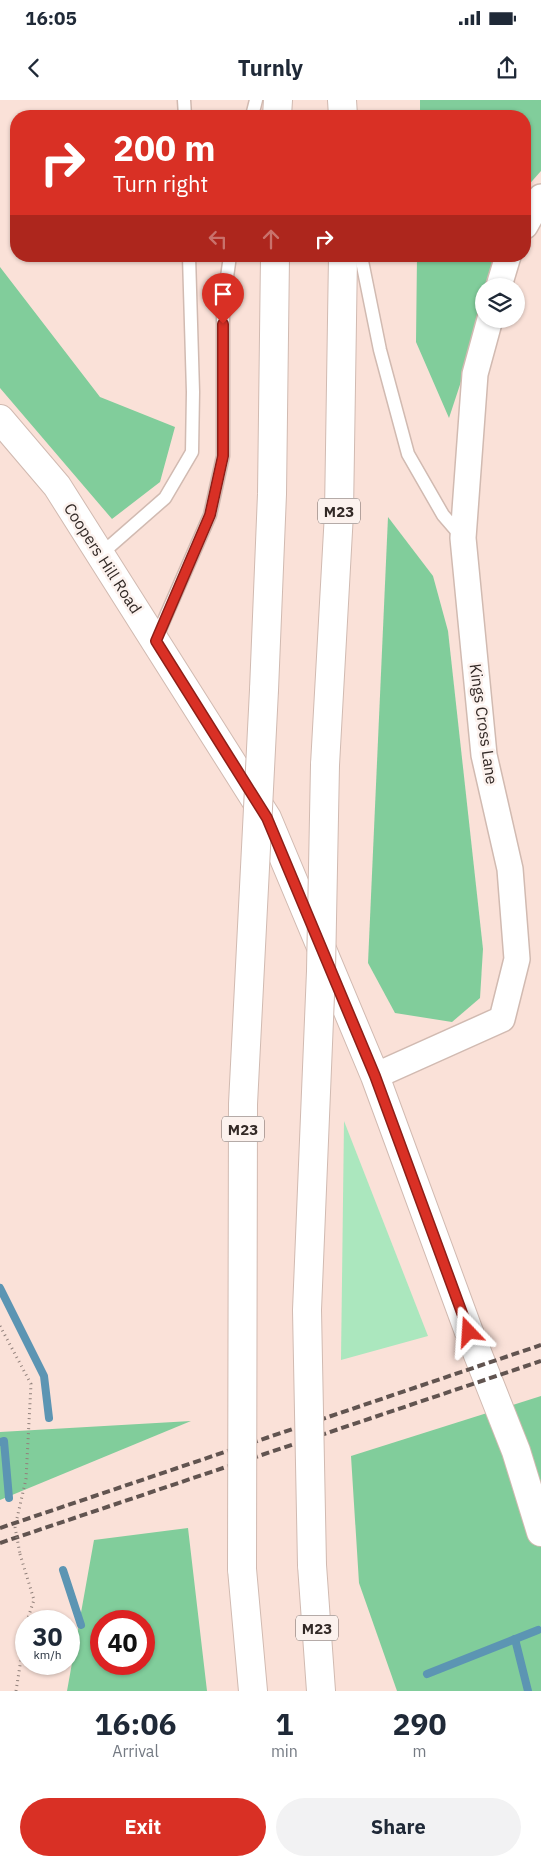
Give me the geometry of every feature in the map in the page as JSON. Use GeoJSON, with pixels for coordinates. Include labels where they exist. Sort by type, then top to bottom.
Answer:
{"type":"FeatureCollection","features":[{"type":"Feature","properties":{"kind":"main road","name":"M23"},"geometry":{"type":"LineString","coordinates":[[252,1691],[242,1569],[243,1104],[272,494],[275,262]]}},
{"type":"Feature","properties":{"kind":"main road","name":"M23"},"geometry":{"type":"LineString","coordinates":[[321,1691],[312,1565],[307,1310],[320,971],[325,765],[339,514],[343,262]]}},
{"type":"Feature","properties":{"kind":"main road","name":"Coopers Hill Road"},"geometry":{"type":"LineString","coordinates":[[0,419],[57,486],[267,818],[375,1076],[469,1332],[516,1451],[541,1532]]}},
{"type":"Feature","properties":{"kind":"street"},"geometry":{"type":"LineString","coordinates":[[531,215],[541,197]]}},
{"type":"Feature","properties":{"kind":"street"},"geometry":{"type":"LineString","coordinates":[[501,278],[506,262]]}},
{"type":"Feature","properties":{"kind":"street","name":"Kings Cross Lane"},"geometry":{"type":"LineString","coordinates":[[375,1076],[502,1019],[517,959],[510,869],[484,754],[463,538],[475,374],[488,328]]}},
{"type":"Feature","properties":{"kind":"lane"},"geometry":{"type":"LineString","coordinates":[[101,554],[165,498],[192,452],[193,392],[189,262]]}},
{"type":"Feature","properties":{"kind":"lane"},"geometry":{"type":"LineString","coordinates":[[156,641],[210,515],[223,456],[223,305],[229,262]]}},
{"type":"Feature","properties":{"kind":"lane"},"geometry":{"type":"LineString","coordinates":[[362,262],[380,350],[408,454],[443,515],[463,538]]}},
{"type":"Feature","properties":{"kind":"path"},"geometry":{"type":"LineString","coordinates":[[0,1326],[31,1384],[26,1479],[15,1527],[20,1554],[34,1600],[31,1610]]}},
{"type":"Feature","properties":{"kind":"path"},"geometry":{"type":"LineString","coordinates":[[16,1691],[18,1675]]}},
{"type":"Feature","properties":{"kind":"green space"},"geometry":{"type":"Polygon","coordinates":[[[420,100],[541,100],[541,171],[531,182],[531,110],[420,110],[420,100]]]}},
{"type":"Feature","properties":{"kind":"green space"},"geometry":{"type":"Polygon","coordinates":[[[417,262],[500,262],[495,278],[475,278],[475,328],[479,328],[449,418],[416,342],[417,262]]]}},
{"type":"Feature","properties":{"kind":"green space"},"geometry":{"type":"Polygon","coordinates":[[[0,267],[100,397],[175,427],[160,482],[112,519],[0,388],[0,267]]]}},
{"type":"Feature","properties":{"kind":"green space"},"geometry":{"type":"Polygon","coordinates":[[[388,517],[433,576],[448,631],[483,949],[480,998],[452,1022],[395,1013],[368,963],[388,517]]]}},
{"type":"Feature","properties":{"kind":"green space"},"geometry":{"type":"Polygon","coordinates":[[[344,1121],[428,1336],[341,1360],[344,1121]]]}},
{"type":"Feature","properties":{"kind":"green space"},"geometry":{"type":"Polygon","coordinates":[[[541,1396],[541,1691],[397,1691],[359,1583],[351,1456],[541,1396]]]}},
{"type":"Feature","properties":{"kind":"green space"},"geometry":{"type":"Polygon","coordinates":[[[191,1421],[0,1500],[0,1432],[191,1421]]]}},
{"type":"Feature","properties":{"kind":"green space"},"geometry":{"type":"Polygon","coordinates":[[[188,1528],[207,1691],[67,1691],[70,1675],[80,1675],[80,1618],[94,1540],[188,1528]]]}},
{"type":"Feature","properties":{"kind":"waterway"},"geometry":{"type":"LineString","coordinates":[[0,1288],[44,1376],[49,1418]]}},
{"type":"Feature","properties":{"kind":"waterway"},"geometry":{"type":"LineString","coordinates":[[0,1442],[4,1441],[9,1498]]}},
{"type":"Feature","properties":{"kind":"waterway"},"geometry":{"type":"LineString","coordinates":[[63,1570],[81,1625]]}},
{"type":"Feature","properties":{"kind":"waterway"},"geometry":{"type":"LineString","coordinates":[[427,1674],[538,1630]]}},
{"type":"Feature","properties":{"kind":"waterway"},"geometry":{"type":"LineString","coordinates":[[515,1639],[528,1691]]}},
{"type":"Feature","properties":{"kind":"railway"},"geometry":{"type":"LineString","coordinates":[[0,1528],[541,1345]]}},
{"type":"Feature","properties":{"kind":"railway"},"geometry":{"type":"LineString","coordinates":[[0,1543],[541,1361]]}},
{"type":"Feature","properties":{"kind":"route"},"geometry":{"type":"LineString","coordinates":[[223,324],[223,456],[210,515],[156,641],[267,818],[375,1076],[469,1332]]}}]}
